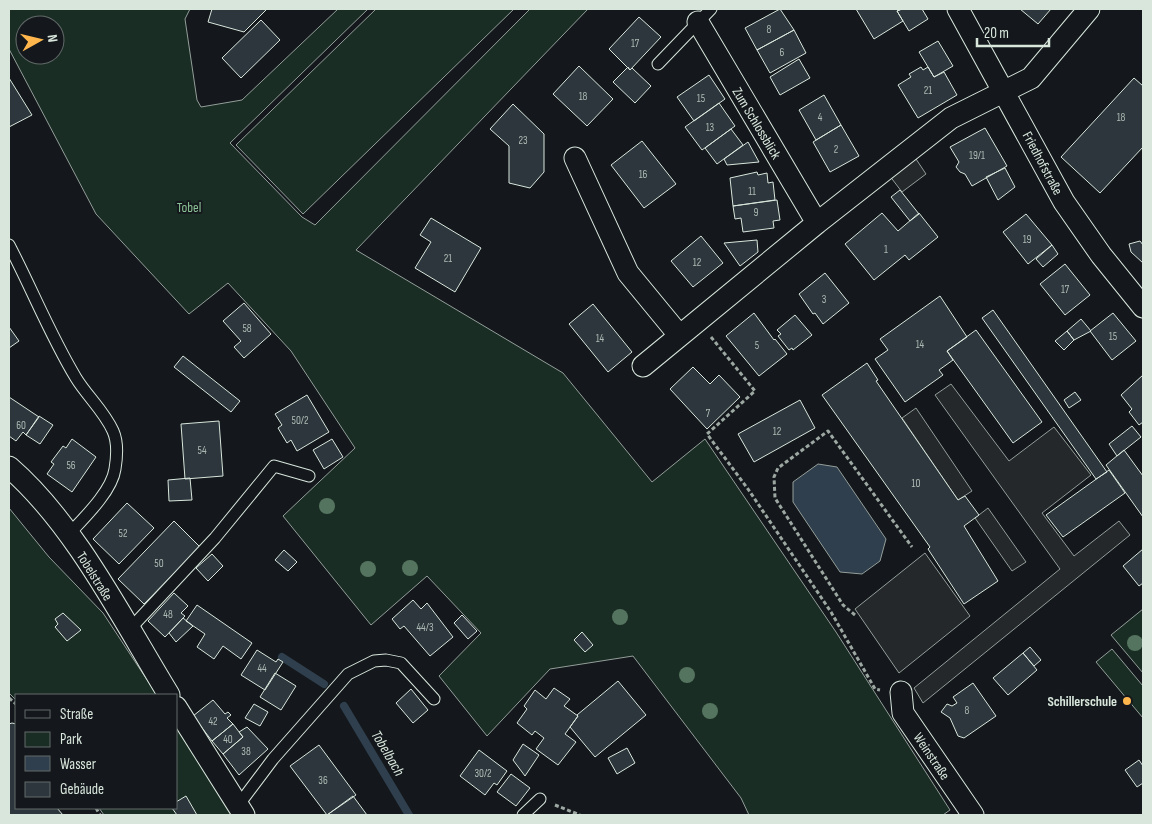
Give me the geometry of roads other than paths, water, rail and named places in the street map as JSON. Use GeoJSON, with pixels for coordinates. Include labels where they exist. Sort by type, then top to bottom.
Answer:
{"type":"FeatureCollection","features":[{"type":"Feature","properties":{"kind":"street","name":"Friedhofstraße"},"geometry":{"type":"LineString","coordinates":[[958,9],[1064,202],[1101,255],[1143,307]]}},
{"type":"Feature","properties":{"kind":"street"},"geometry":{"type":"LineString","coordinates":[[644,366],[817,223],[951,118],[1031,78],[1089,9]]}},
{"type":"Feature","properties":{"kind":"street","name":"Zum Schlossblick"},"geometry":{"type":"LineString","coordinates":[[705,16],[817,223]]}},
{"type":"Feature","properties":{"kind":"street"},"geometry":{"type":"LineString","coordinates":[[575,158],[628,273],[680,335]]}},
{"type":"Feature","properties":{"kind":"street","name":"Tobelstraße"},"geometry":{"type":"LineString","coordinates":[[9,467],[29,484],[70,534],[168,694]]}},
{"type":"Feature","properties":{"kind":"street","name":"Weinstraße"},"geometry":{"type":"LineString","coordinates":[[901,692],[903,713],[973,815]]}},
{"type":"Feature","properties":{"kind":"street"},"geometry":{"type":"LineString","coordinates":[[178,710],[240,810]]}},
{"type":"Feature","properties":{"kind":"lane"},"geometry":{"type":"LineString","coordinates":[[658,64],[705,16]]}},
{"type":"Feature","properties":{"kind":"lane"},"geometry":{"type":"LineString","coordinates":[[9,245],[64,357],[114,433],[117,447],[115,471],[101,498],[70,534]]}},
{"type":"Feature","properties":{"kind":"lane"},"geometry":{"type":"LineString","coordinates":[[129,630],[208,546],[274,466],[309,476]]}},
{"type":"Feature","properties":{"kind":"lane"},"geometry":{"type":"LineString","coordinates":[[240,810],[243,799],[273,758],[348,674],[374,660],[401,663],[434,699]]}},
{"type":"Feature","properties":{"kind":"lane"},"geometry":{"type":"LineString","coordinates":[[523,815],[540,799]]}},
{"type":"Feature","properties":{"kind":"water"},"geometry":{"type":"Polygon","coordinates":[[[818,464],[837,467],[886,539],[880,561],[862,574],[840,572],[793,502],[793,482],[818,464]]]}},
{"type":"Feature","properties":{"kind":"waterway","name":"Tobelbach"},"geometry":{"type":"LineString","coordinates":[[282,657],[324,684]]}},
{"type":"Feature","properties":{"kind":"waterway","name":"Tobelbach"},"geometry":{"type":"LineString","coordinates":[[344,706],[409,815]]}},
{"type":"Feature","properties":{"kind":"place","name":"Schillerschule"},"geometry":{"type":"Point","coordinates":[1127,701]}},
{"type":"Feature","properties":{"kind":"park label","name":"Tobel"},"geometry":{"type":"Point","coordinates":[189,207]}}]}
